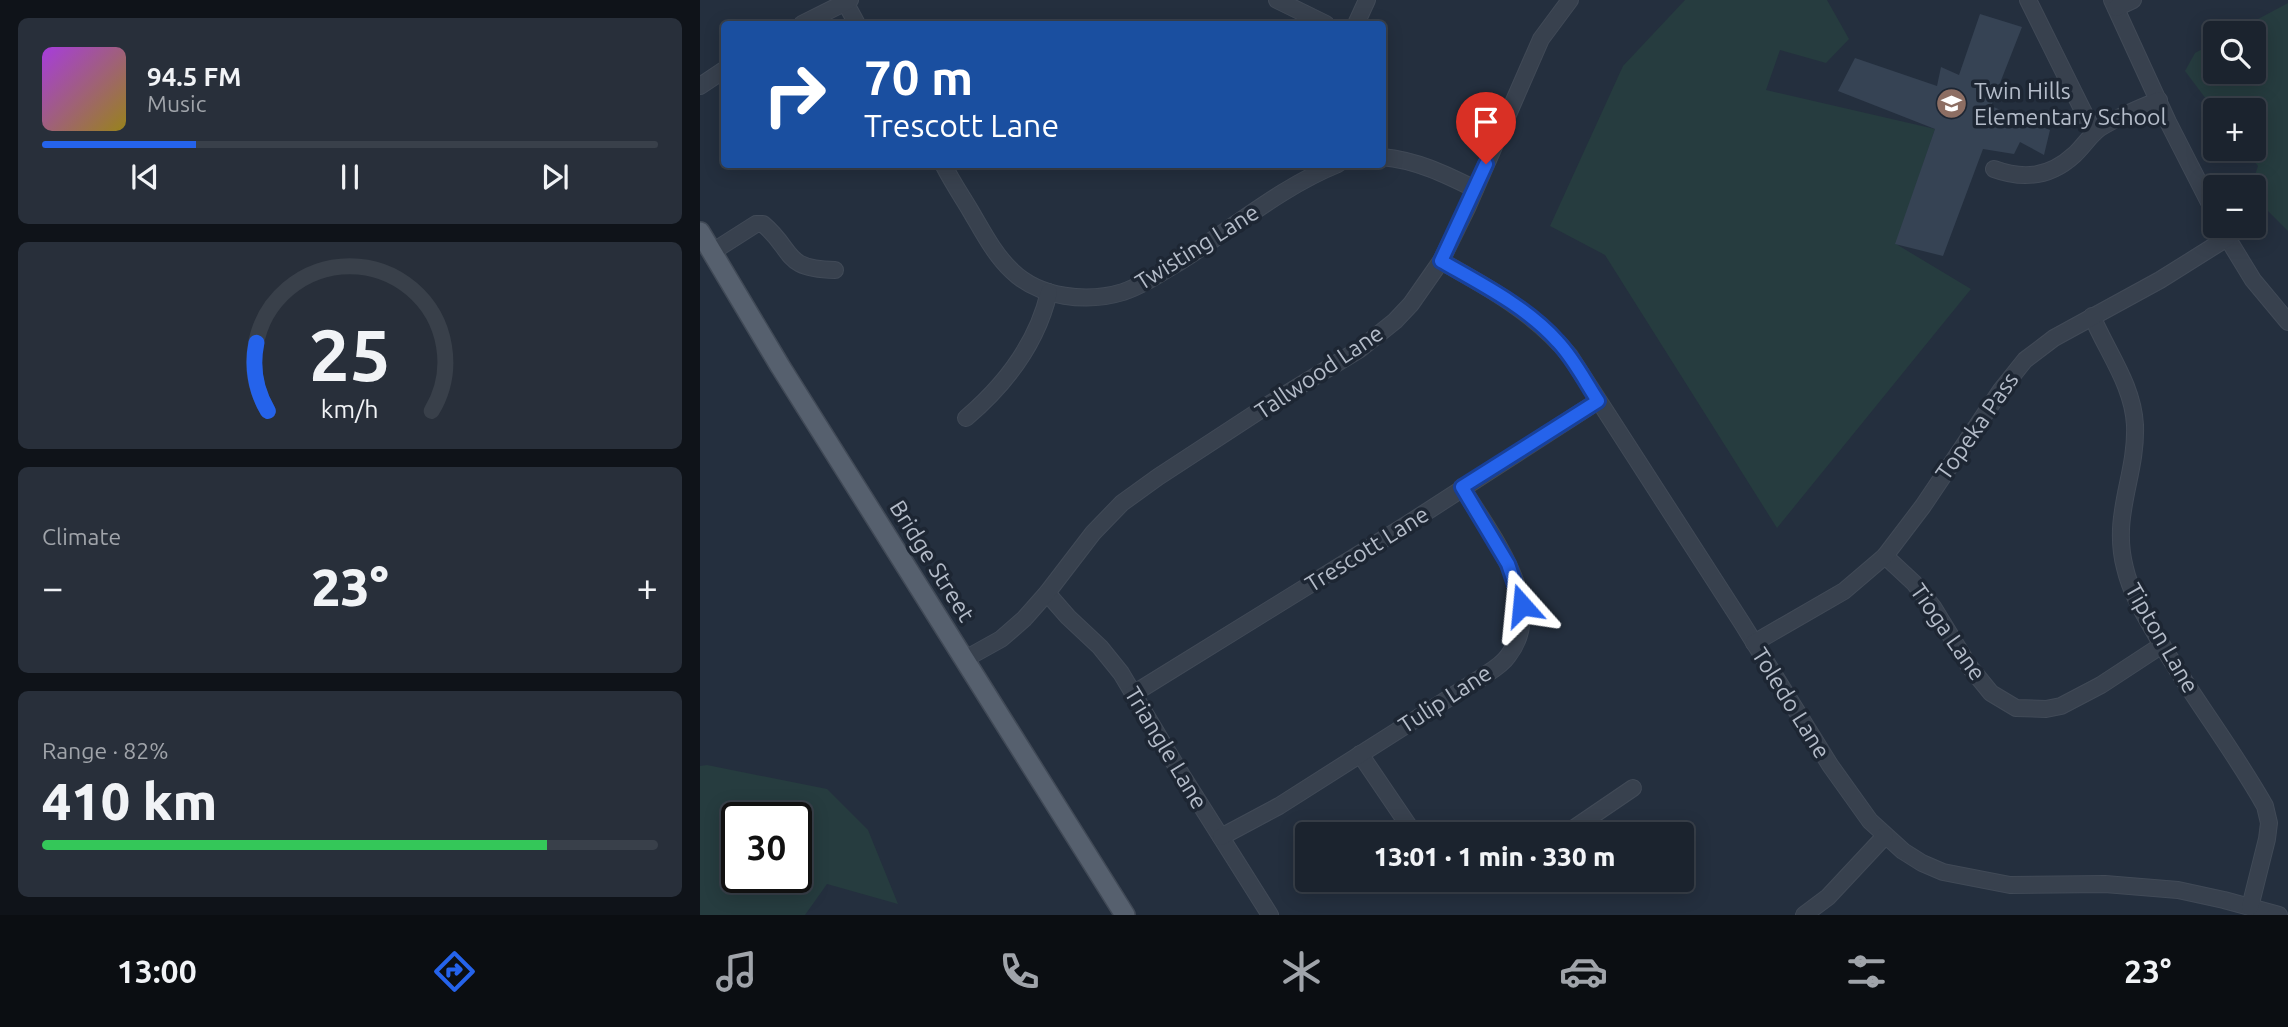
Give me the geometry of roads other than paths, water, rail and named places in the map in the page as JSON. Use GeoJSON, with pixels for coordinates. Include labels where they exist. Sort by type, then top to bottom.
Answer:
{"type":"FeatureCollection","features":[{"type":"Feature","properties":{"kind":"main road","name":"Bridge Street"},"geometry":{"type":"LineString","coordinates":[[700,232],[780,366],[1125,915]]}},
{"type":"Feature","properties":{"kind":"street"},"geometry":{"type":"LineString","coordinates":[[1277,0],[1320,21]]}},
{"type":"Feature","properties":{"kind":"street"},"geometry":{"type":"LineString","coordinates":[[1357,21],[1367,0]]}},
{"type":"Feature","properties":{"kind":"street","name":"Tallwood Lane"},"geometry":{"type":"LineString","coordinates":[[965,659],[1007,634],[1024,619],[1093,533],[1122,503],[1158,477],[1369,342],[1411,304],[1441,261],[1531,58],[1541,39],[1570,0]]}},
{"type":"Feature","properties":{"kind":"street"},"geometry":{"type":"LineString","coordinates":[[2028,0],[2094,133]]}},
{"type":"Feature","properties":{"kind":"street"},"geometry":{"type":"LineString","coordinates":[[2133,0],[2114,4],[2203,189]]}},
{"type":"Feature","properties":{"kind":"street"},"geometry":{"type":"LineString","coordinates":[[808,21],[847,1],[856,21]]}},
{"type":"Feature","properties":{"kind":"street"},"geometry":{"type":"LineString","coordinates":[[700,86],[721,72]]}},
{"type":"Feature","properties":{"kind":"street"},"geometry":{"type":"LineString","coordinates":[[1994,169],[2020,175],[2042,174],[2057,169],[2094,133],[2126,114],[2160,100]]}},
{"type":"Feature","properties":{"kind":"street"},"geometry":{"type":"LineString","coordinates":[[1386,158],[1428,167],[1475,189]]}},
{"type":"Feature","properties":{"kind":"street","name":"Twisting Lane"},"geometry":{"type":"LineString","coordinates":[[945,168],[991,247],[1002,261],[1028,283],[1049,292],[1090,297],[1124,291],[1157,275],[1265,205],[1330,168]]}},
{"type":"Feature","properties":{"kind":"street"},"geometry":{"type":"LineString","coordinates":[[712,252],[757,224],[763,224],[773,232],[790,258],[804,266],[835,270]]}},
{"type":"Feature","properties":{"kind":"street","name":"Topeka Pass"},"geometry":{"type":"LineString","coordinates":[[1754,643],[1844,591],[1885,556],[2025,360],[2054,338],[2160,280],[2215,238]]}},
{"type":"Feature","properties":{"kind":"street"},"geometry":{"type":"LineString","coordinates":[[2227,238],[2253,280],[2288,322]]}},
{"type":"Feature","properties":{"kind":"street","name":"Toledo Lane"},"geometry":{"type":"LineString","coordinates":[[1441,261],[1515,306],[1544,328],[1570,356],[1830,765],[1856,803],[1885,836],[1903,851],[1943,872],[2010,885],[2105,884],[2178,890],[2279,915]]}},
{"type":"Feature","properties":{"kind":"street"},"geometry":{"type":"LineString","coordinates":[[966,418],[1006,379],[1024,355],[1037,331],[1049,292]]}},
{"type":"Feature","properties":{"kind":"street","name":"Tipton Lane"},"geometry":{"type":"LineString","coordinates":[[2092,316],[2122,376],[2134,412],[2134,444],[2121,515],[2120,549],[2135,600],[2265,806],[2269,823],[2267,839],[2250,907]]}},
{"type":"Feature","properties":{"kind":"street","name":"Trescott Lane"},"geometry":{"type":"LineString","coordinates":[[1133,694],[1264,615],[1598,401]]}},
{"type":"Feature","properties":{"kind":"street","name":"Tulip Lane"},"geometry":{"type":"LineString","coordinates":[[1221,837],[1279,806],[1482,677],[1507,658],[1515,646],[1521,619],[1519,591],[1502,552],[1462,487]]}},
{"type":"Feature","properties":{"kind":"street","name":"Tioga Lane"},"geometry":{"type":"LineString","coordinates":[[1885,556],[1914,583],[1933,607],[1969,666],[1991,692],[2016,708],[2046,709],[2060,706],[2101,685],[2162,645]]}},
{"type":"Feature","properties":{"kind":"street","name":"Triangle Lane"},"geometry":{"type":"LineString","coordinates":[[1047,593],[1111,659],[1270,915]]}},
{"type":"Feature","properties":{"kind":"street"},"geometry":{"type":"LineString","coordinates":[[1360,754],[1406,822]]}},
{"type":"Feature","properties":{"kind":"street"},"geometry":{"type":"LineString","coordinates":[[1583,822],[1633,788]]}},
{"type":"Feature","properties":{"kind":"street"},"geometry":{"type":"LineString","coordinates":[[1804,915],[1828,898],[1885,836]]}},
{"type":"Feature","properties":{"kind":"place","name":"Twin Hills Elementary School"},"geometry":{"type":"Point","coordinates":[1951,104]}}]}
